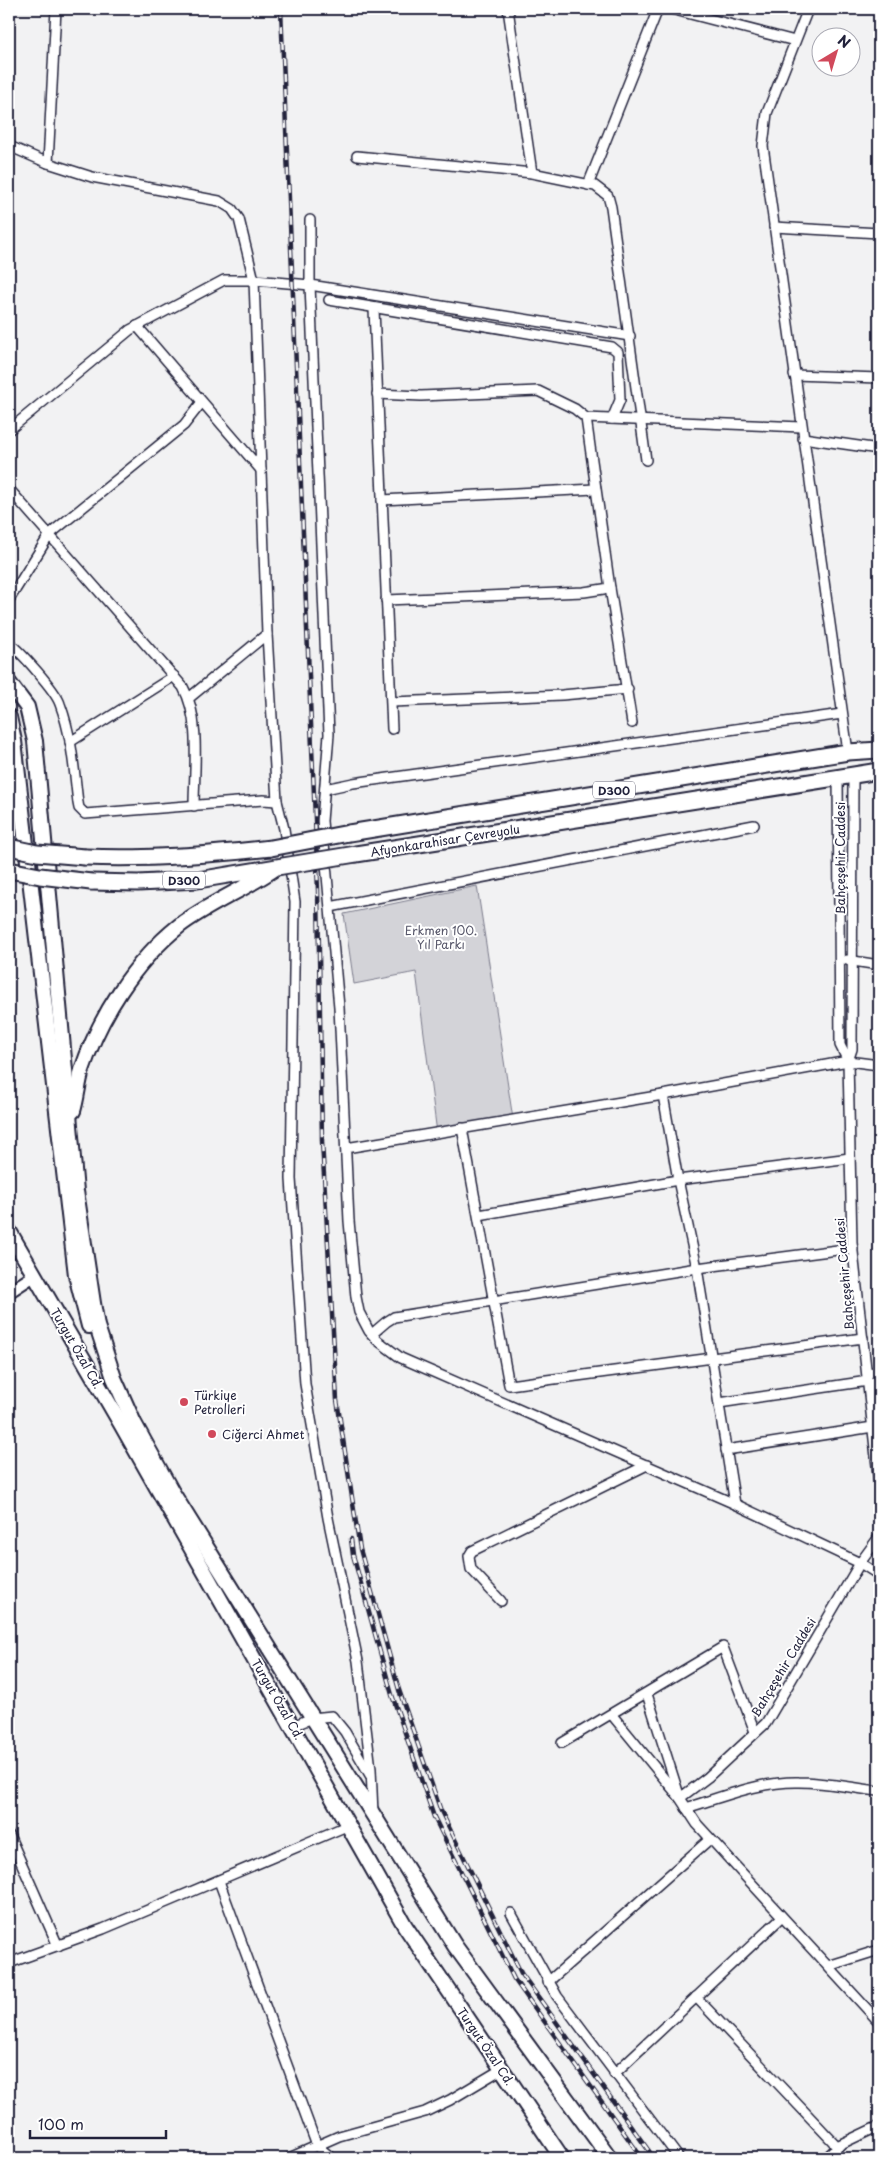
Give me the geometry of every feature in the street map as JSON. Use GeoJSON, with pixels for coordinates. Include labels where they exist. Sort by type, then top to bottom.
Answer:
{"type":"FeatureCollection","features":[{"type":"Feature","properties":{"kind":"highway","name":"Afyonkarahisar Çevreyolu"},"geometry":{"type":"LineString","coordinates":[[9,847],[37,853],[135,859],[271,848],[349,833],[848,752],[879,750]]}},
{"type":"Feature","properties":{"kind":"highway","name":"Afyonkarahisar Çevreyolu"},"geometry":{"type":"LineString","coordinates":[[9,870],[91,882],[138,883],[198,880],[879,771]]}},
{"type":"Feature","properties":{"kind":"main road"},"geometry":{"type":"LineString","coordinates":[[9,684],[27,707],[34,741],[76,1191],[97,1326],[128,1424]]}},
{"type":"Feature","properties":{"kind":"main road"},"geometry":{"type":"LineString","coordinates":[[9,717],[14,741],[76,1275],[93,1344],[128,1424]]}},
{"type":"Feature","properties":{"kind":"main road"},"geometry":{"type":"LineString","coordinates":[[69,1124],[81,1072],[95,1037],[116,1000],[148,956],[179,926],[226,896],[262,878],[277,868]]}},
{"type":"Feature","properties":{"kind":"main road","name":"Turgut Özal Cd."},"geometry":{"type":"LineString","coordinates":[[9,1231],[455,1946],[610,2158]]}},
{"type":"Feature","properties":{"kind":"main road","name":"Turgut Özal Cd."},"geometry":{"type":"LineString","coordinates":[[128,1424],[405,1926],[562,2158]]}},
{"type":"Feature","properties":{"kind":"street"},"geometry":{"type":"LineString","coordinates":[[48,163],[56,9]]}},
{"type":"Feature","properties":{"kind":"street"},"geometry":{"type":"LineString","coordinates":[[508,9],[532,173]]}},
{"type":"Feature","properties":{"kind":"street"},"geometry":{"type":"LineString","coordinates":[[588,185],[658,9]]}},
{"type":"Feature","properties":{"kind":"street"},"geometry":{"type":"LineString","coordinates":[[671,9],[795,41]]}},
{"type":"Feature","properties":{"kind":"street"},"geometry":{"type":"LineString","coordinates":[[808,9],[768,113],[763,146],[801,428],[848,752]]}},
{"type":"Feature","properties":{"kind":"street"},"geometry":{"type":"LineString","coordinates":[[9,146],[48,163],[119,184],[205,197],[227,204],[239,219],[254,280],[267,634],[277,801],[284,829],[295,902],[291,1179],[305,1384],[328,1518],[358,1661],[371,1778],[373,1816]]}},
{"type":"Feature","properties":{"kind":"street"},"geometry":{"type":"LineString","coordinates":[[356,156],[532,173],[595,186],[608,196],[630,336],[646,460]]}},
{"type":"Feature","properties":{"kind":"street"},"geometry":{"type":"LineString","coordinates":[[310,220],[310,286],[329,734],[322,821],[339,1007],[356,1297],[362,1317],[372,1334],[388,1350],[401,1358],[735,1504],[860,1563],[879,1575]]}},
{"type":"Feature","properties":{"kind":"street"},"geometry":{"type":"LineString","coordinates":[[774,229],[879,234]]}},
{"type":"Feature","properties":{"kind":"street"},"geometry":{"type":"LineString","coordinates":[[9,430],[137,326],[224,280],[254,280],[310,286],[630,336]]}},
{"type":"Feature","properties":{"kind":"street"},"geometry":{"type":"LineString","coordinates":[[329,300],[612,347],[618,352],[620,400],[612,419]]}},
{"type":"Feature","properties":{"kind":"street"},"geometry":{"type":"LineString","coordinates":[[374,308],[392,729]]}},
{"type":"Feature","properties":{"kind":"street"},"geometry":{"type":"LineString","coordinates":[[137,326],[261,470]]}},
{"type":"Feature","properties":{"kind":"street"},"geometry":{"type":"LineString","coordinates":[[794,375],[879,378]]}},
{"type":"Feature","properties":{"kind":"street"},"geometry":{"type":"LineString","coordinates":[[377,394],[421,396],[538,391],[574,409],[586,418],[801,428]]}},
{"type":"Feature","properties":{"kind":"street"},"geometry":{"type":"LineString","coordinates":[[9,600],[50,534],[184,425],[202,402]]}},
{"type":"Feature","properties":{"kind":"street"},"geometry":{"type":"LineString","coordinates":[[586,418],[595,489],[632,723]]}},
{"type":"Feature","properties":{"kind":"street"},"geometry":{"type":"LineString","coordinates":[[803,438],[879,449]]}},
{"type":"Feature","properties":{"kind":"street"},"geometry":{"type":"LineString","coordinates":[[9,488],[174,676],[189,698],[194,724],[194,806]]}},
{"type":"Feature","properties":{"kind":"street"},"geometry":{"type":"LineString","coordinates":[[382,500],[595,489]]}},
{"type":"Feature","properties":{"kind":"street"},"geometry":{"type":"LineString","coordinates":[[386,600],[584,592],[610,588]]}},
{"type":"Feature","properties":{"kind":"street"},"geometry":{"type":"LineString","coordinates":[[189,698],[267,634]]}},
{"type":"Feature","properties":{"kind":"street"},"geometry":{"type":"LineString","coordinates":[[9,643],[30,663],[60,702],[70,742],[79,808],[85,814],[263,800],[277,801]]}},
{"type":"Feature","properties":{"kind":"street"},"geometry":{"type":"LineString","coordinates":[[70,742],[174,676]]}},
{"type":"Feature","properties":{"kind":"street"},"geometry":{"type":"LineString","coordinates":[[392,702],[562,695],[628,689]]}},
{"type":"Feature","properties":{"kind":"street"},"geometry":{"type":"LineString","coordinates":[[325,789],[353,783],[842,714]]}},
{"type":"Feature","properties":{"kind":"street","name":"Bahçeşehir Caddesi"},"geometry":{"type":"LineString","coordinates":[[845,776],[840,958],[840,1044],[848,1061]]}},
{"type":"Feature","properties":{"kind":"street","name":"Bahçeşehir Caddesi"},"geometry":{"type":"LineString","coordinates":[[845,776],[852,960],[852,1049],[848,1061],[852,1248],[879,1484]]}},
{"type":"Feature","properties":{"kind":"street"},"geometry":{"type":"LineString","coordinates":[[330,907],[754,825]]}},
{"type":"Feature","properties":{"kind":"street"},"geometry":{"type":"LineString","coordinates":[[840,958],[879,965]]}},
{"type":"Feature","properties":{"kind":"street"},"geometry":{"type":"LineString","coordinates":[[346,1148],[663,1095],[848,1061],[879,1064]]}},
{"type":"Feature","properties":{"kind":"street"},"geometry":{"type":"LineString","coordinates":[[663,1095],[678,1180],[698,1268],[735,1504]]}},
{"type":"Feature","properties":{"kind":"street"},"geometry":{"type":"LineString","coordinates":[[462,1128],[509,1385],[863,1338]]}},
{"type":"Feature","properties":{"kind":"street"},"geometry":{"type":"LineString","coordinates":[[479,1215],[678,1180],[850,1158]]}},
{"type":"Feature","properties":{"kind":"street"},"geometry":{"type":"LineString","coordinates":[[372,1334],[394,1317],[698,1268],[852,1248]]}},
{"type":"Feature","properties":{"kind":"street"},"geometry":{"type":"LineString","coordinates":[[9,1292],[35,1275]]}},
{"type":"Feature","properties":{"kind":"street"},"geometry":{"type":"LineString","coordinates":[[719,1403],[867,1377],[879,1373]]}},
{"type":"Feature","properties":{"kind":"street"},"geometry":{"type":"LineString","coordinates":[[726,1450],[873,1426]]}},
{"type":"Feature","properties":{"kind":"street"},"geometry":{"type":"LineString","coordinates":[[501,1601],[471,1569],[469,1556],[472,1551],[647,1465]]}},
{"type":"Feature","properties":{"kind":"street","name":"Bahçeşehir Caddesi"},"geometry":{"type":"LineString","coordinates":[[680,1798],[708,1777],[766,1723],[860,1563],[879,1537]]}},
{"type":"Feature","properties":{"kind":"street"},"geometry":{"type":"LineString","coordinates":[[860,1563],[879,1568]]}},
{"type":"Feature","properties":{"kind":"street"},"geometry":{"type":"LineString","coordinates":[[562,1743],[647,1694],[722,1647],[755,1732]]}},
{"type":"Feature","properties":{"kind":"street"},"geometry":{"type":"LineString","coordinates":[[647,1694],[680,1798]]}},
{"type":"Feature","properties":{"kind":"street"},"geometry":{"type":"LineString","coordinates":[[612,1715],[680,1798],[696,1824],[879,2022]]}},
{"type":"Feature","properties":{"kind":"street"},"geometry":{"type":"LineString","coordinates":[[293,1726],[312,1718],[332,1716],[345,1732],[371,1778]]}},
{"type":"Feature","properties":{"kind":"street"},"geometry":{"type":"LineString","coordinates":[[686,1808],[734,1792],[799,1782],[879,1791]]}},
{"type":"Feature","properties":{"kind":"street"},"geometry":{"type":"LineString","coordinates":[[9,1963],[58,1946],[219,1881],[349,1824]]}},
{"type":"Feature","properties":{"kind":"street"},"geometry":{"type":"LineString","coordinates":[[9,1834],[58,1946]]}},
{"type":"Feature","properties":{"kind":"street"},"geometry":{"type":"LineString","coordinates":[[548,1982],[710,1839]]}},
{"type":"Feature","properties":{"kind":"street"},"geometry":{"type":"LineString","coordinates":[[219,1881],[317,2146],[332,2158]]}},
{"type":"Feature","properties":{"kind":"street"},"geometry":{"type":"LineString","coordinates":[[511,1913],[557,1996],[679,2158]]}},
{"type":"Feature","properties":{"kind":"street"},"geometry":{"type":"LineString","coordinates":[[614,2074],[782,1917]]}},
{"type":"Feature","properties":{"kind":"street"},"geometry":{"type":"LineString","coordinates":[[828,1966],[879,1950]]}},
{"type":"Feature","properties":{"kind":"street"},"geometry":{"type":"LineString","coordinates":[[696,1997],[838,2147]]}},
{"type":"Feature","properties":{"kind":"street"},"geometry":{"type":"LineString","coordinates":[[289,2158],[339,2136],[425,2112],[450,2100],[502,2069]]}},
{"type":"Feature","properties":{"kind":"street"},"geometry":{"type":"LineString","coordinates":[[826,2158],[838,2147],[879,2126]]}},
{"type":"Feature","properties":{"kind":"green space","name":"Erkmen 100. Yıl Parkı"},"geometry":{"type":"Polygon","coordinates":[[[477,886],[513,1119],[437,1133],[416,972],[354,984],[344,914],[477,886]]]}},
{"type":"Feature","properties":{"kind":"railway"},"geometry":{"type":"LineString","coordinates":[[281,9],[318,890],[322,1141],[337,1400],[360,1549],[399,1690],[441,1811],[521,1973],[654,2158]]}},
{"type":"Feature","properties":{"kind":"railway"},"geometry":{"type":"LineString","coordinates":[[351,1539],[353,1555],[392,1695],[434,1817],[514,1979],[642,2158]]}},
{"type":"Feature","properties":{"kind":"place","name":"Türkiye Petrolleri"},"geometry":{"type":"Point","coordinates":[184,1402]}},
{"type":"Feature","properties":{"kind":"place","name":"Ciğerci Ahmet"},"geometry":{"type":"Point","coordinates":[212,1434]}}]}
